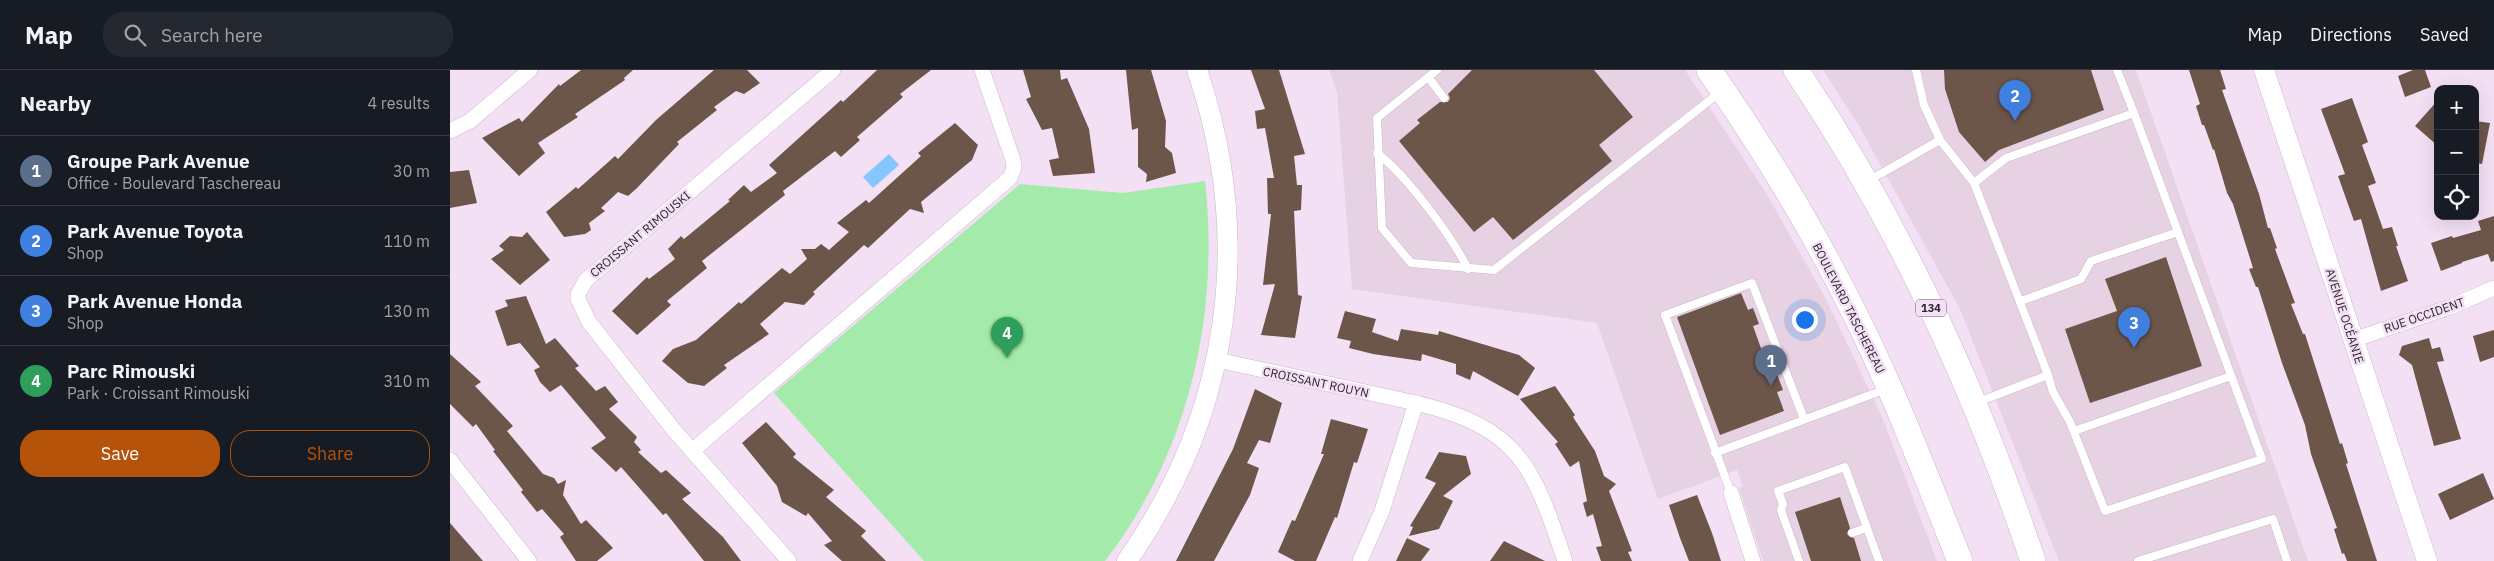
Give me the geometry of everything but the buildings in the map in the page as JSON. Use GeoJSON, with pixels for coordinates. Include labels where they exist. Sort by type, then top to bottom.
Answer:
{"type":"FeatureCollection","features":[{"type":"Feature","properties":{"kind":"main road","name":"134"},"geometry":{"type":"LineString","coordinates":[[1796,70],[1865,182],[1922,290],[1974,404],[2033,561]]}},
{"type":"Feature","properties":{"kind":"main road","name":"BOULEVARD TASCHEREAU"},"geometry":{"type":"LineString","coordinates":[[1716,80],[1761,147],[1807,226],[1855,316],[1890,388],[1960,561]]}},
{"type":"Feature","properties":{"kind":"street"},"geometry":{"type":"LineString","coordinates":[[450,131],[470,121],[530,70]]}},
{"type":"Feature","properties":{"kind":"street","name":"CROISSANT RIMOUSKI"},"geometry":{"type":"LineString","coordinates":[[789,561],[692,451],[588,322],[579,304],[578,294],[586,280],[833,70]]}},
{"type":"Feature","properties":{"kind":"street"},"geometry":{"type":"LineString","coordinates":[[692,451],[1010,178],[1014,168],[1014,160],[982,70]]}},
{"type":"Feature","properties":{"kind":"street"},"geometry":{"type":"LineString","coordinates":[[1127,561],[1150,528],[1183,465],[1200,421],[1217,360],[1226,290],[1226,202],[1217,142],[1197,70]]}},
{"type":"Feature","properties":{"kind":"street","name":"AVENUE OCÉANIE"},"geometry":{"type":"LineString","coordinates":[[2264,70],[2427,561]]}},
{"type":"Feature","properties":{"kind":"street","name":"RUE OCCIDENT"},"geometry":{"type":"LineString","coordinates":[[2353,340],[2450,307],[2494,288]]}},
{"type":"Feature","properties":{"kind":"street","name":"CROISSANT ROUYN"},"geometry":{"type":"LineString","coordinates":[[1217,360],[1416,403],[1445,410],[1475,422],[1505,443],[1530,470],[1539,487],[1566,561]]}},
{"type":"Feature","properties":{"kind":"street"},"geometry":{"type":"LineString","coordinates":[[1360,561],[1382,511],[1416,403]]}},
{"type":"Feature","properties":{"kind":"street"},"geometry":{"type":"LineString","coordinates":[[450,460],[530,561]]}},
{"type":"Feature","properties":{"kind":"street"},"geometry":{"type":"LineString","coordinates":[[1731,493],[1753,561]]}},
{"type":"Feature","properties":{"kind":"lane"},"geometry":{"type":"LineString","coordinates":[[1436,70],[1377,118],[1377,153],[1382,228],[1411,263],[1494,270],[1716,80]]}},
{"type":"Feature","properties":{"kind":"lane"},"geometry":{"type":"LineString","coordinates":[[1916,70],[1924,105],[1940,140],[1974,183],[2021,301],[2053,392],[2074,431],[2105,511],[2262,459],[2118,70]]}},
{"type":"Feature","properties":{"kind":"lane"},"geometry":{"type":"LineString","coordinates":[[1428,78],[1444,98]]}},
{"type":"Feature","properties":{"kind":"lane"},"geometry":{"type":"LineString","coordinates":[[1974,183],[2006,158],[2134,113]]}},
{"type":"Feature","properties":{"kind":"lane"},"geometry":{"type":"LineString","coordinates":[[1865,182],[1940,140]]}},
{"type":"Feature","properties":{"kind":"lane"},"geometry":{"type":"LineString","coordinates":[[1377,153],[1392,165],[1458,248],[1468,269]]}},
{"type":"Feature","properties":{"kind":"lane"},"geometry":{"type":"LineString","coordinates":[[2021,301],[2081,279],[2090,260],[2178,232]]}},
{"type":"Feature","properties":{"kind":"lane"},"geometry":{"type":"LineString","coordinates":[[1731,493],[1665,315],[1752,283],[1804,419]]}},
{"type":"Feature","properties":{"kind":"lane"},"geometry":{"type":"LineString","coordinates":[[1974,404],[2048,375]]}},
{"type":"Feature","properties":{"kind":"lane"},"geometry":{"type":"LineString","coordinates":[[2074,431],[2232,376]]}},
{"type":"Feature","properties":{"kind":"lane"},"geometry":{"type":"LineString","coordinates":[[1715,453],[1890,388]]}},
{"type":"Feature","properties":{"kind":"lane"},"geometry":{"type":"LineString","coordinates":[[1799,561],[1782,510],[1783,504],[1778,490],[1845,467],[1879,561]]}},
{"type":"Feature","properties":{"kind":"lane"},"geometry":{"type":"LineString","coordinates":[[2138,561],[2273,519],[2287,561]]}},
{"type":"Feature","properties":{"kind":"lane"},"geometry":{"type":"LineString","coordinates":[[1852,533],[1866,528]]}},
{"type":"Feature","properties":{"kind":"shaded area"},"geometry":{"type":"Polygon","coordinates":[[[1329,70],[1685,70],[1766,193],[1824,295],[1882,417],[1937,561],[1763,561],[1739,488],[1743,486],[1737,470],[1658,499],[1597,323],[1352,289],[1337,92],[1329,70]]]}},
{"type":"Feature","properties":{"kind":"shaded area"},"geometry":{"type":"Polygon","coordinates":[[[1823,70],[2136,70],[2308,561],[2059,561],[1960,309],[1859,126],[1823,70]]]}},
{"type":"Feature","properties":{"kind":"green space"},"geometry":{"type":"Polygon","coordinates":[[[1205,181],[1208,231],[1208,282],[1202,332],[1192,381],[1178,429],[1158,475],[1134,519],[1105,561],[924,561],[774,393],[1020,184],[1123,193],[1205,181]]]}},
{"type":"Feature","properties":{"kind":"water"},"geometry":{"type":"Polygon","coordinates":[[[889,154],[899,165],[873,188],[863,177],[889,154]]]}},
{"type":"Feature","properties":{"kind":"place","name":"Park Avenue Toyota"},"geometry":{"type":"Point","coordinates":[2015,121]}},
{"type":"Feature","properties":{"kind":"place","name":"Park Avenue Honda"},"geometry":{"type":"Point","coordinates":[2134,348]}},
{"type":"Feature","properties":{"kind":"place","name":"Parc Rimouski"},"geometry":{"type":"Point","coordinates":[1007,358]}},
{"type":"Feature","properties":{"kind":"place","name":"Groupe Park Avenue"},"geometry":{"type":"Point","coordinates":[1771,386]}}]}
